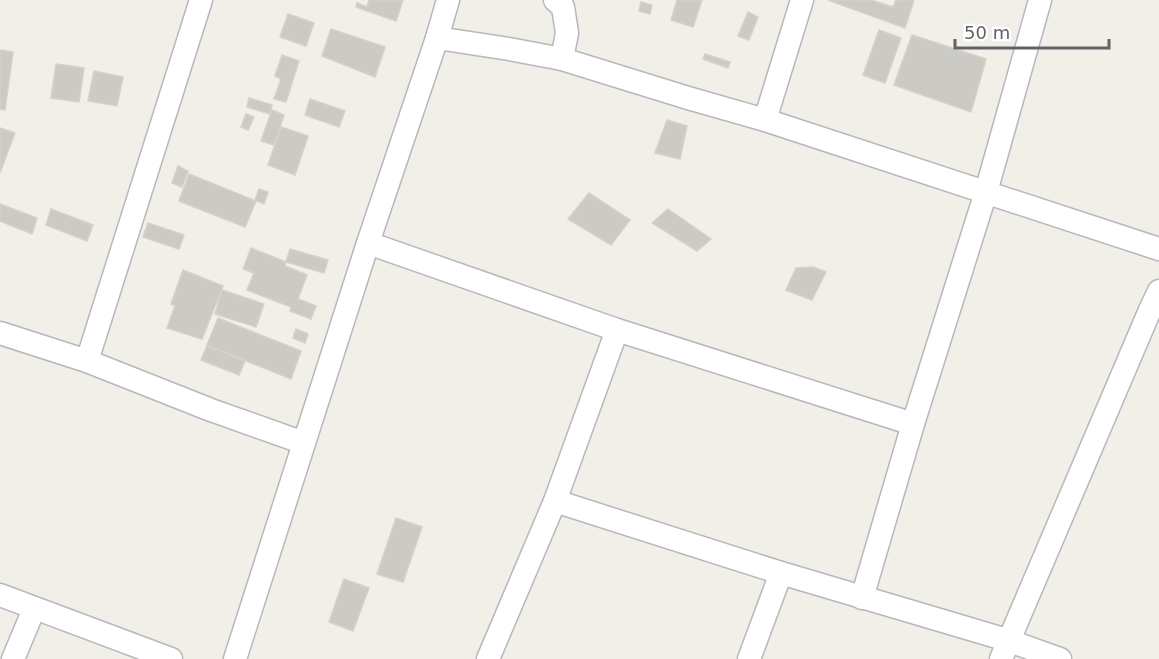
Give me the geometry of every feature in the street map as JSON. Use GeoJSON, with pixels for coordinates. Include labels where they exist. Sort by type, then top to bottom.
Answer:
{"type":"FeatureCollection","features":[{"type":"Feature","properties":{"kind":"street"},"geometry":{"type":"LineString","coordinates":[[87,361],[201,0]]}},
{"type":"Feature","properties":{"kind":"street"},"geometry":{"type":"LineString","coordinates":[[235,659],[448,0]]}},
{"type":"Feature","properties":{"kind":"street"},"geometry":{"type":"LineString","coordinates":[[765,120],[802,0]]}},
{"type":"Feature","properties":{"kind":"street"},"geometry":{"type":"LineString","coordinates":[[862,598],[913,424],[986,192],[1040,0]]}},
{"type":"Feature","properties":{"kind":"street"},"geometry":{"type":"LineString","coordinates":[[561,2],[567,33],[562,59]]}},
{"type":"Feature","properties":{"kind":"street"},"geometry":{"type":"LineString","coordinates":[[437,38],[562,59],[765,120],[1159,249]]}},
{"type":"Feature","properties":{"kind":"street"},"geometry":{"type":"LineString","coordinates":[[368,243],[617,330],[913,424]]}},
{"type":"Feature","properties":{"kind":"street"},"geometry":{"type":"LineString","coordinates":[[1004,650],[1159,291]]}},
{"type":"Feature","properties":{"kind":"street"},"geometry":{"type":"LineString","coordinates":[[488,659],[555,501],[617,330]]}},
{"type":"Feature","properties":{"kind":"street"},"geometry":{"type":"LineString","coordinates":[[0,333],[87,361],[211,410],[304,443]]}},
{"type":"Feature","properties":{"kind":"street"},"geometry":{"type":"LineString","coordinates":[[555,501],[862,598],[1004,650],[1060,659]]}},
{"type":"Feature","properties":{"kind":"street"},"geometry":{"type":"LineString","coordinates":[[749,659],[781,573]]}},
{"type":"Feature","properties":{"kind":"street"},"geometry":{"type":"LineString","coordinates":[[0,595],[171,659]]}},
{"type":"Feature","properties":{"kind":"street"},"geometry":{"type":"LineString","coordinates":[[13,659],[34,609]]}},
{"type":"Feature","properties":{"kind":"building"},"geometry":{"type":"Polygon","coordinates":[[[369,0],[403,0],[396,21],[356,7],[357,3],[367,7],[369,0]]]}},
{"type":"Feature","properties":{"kind":"building"},"geometry":{"type":"Polygon","coordinates":[[[677,0],[702,0],[693,27],[671,20],[677,0]]]}},
{"type":"Feature","properties":{"kind":"building"},"geometry":{"type":"Polygon","coordinates":[[[828,0],[871,0],[893,7],[896,0],[914,0],[905,28],[828,0]]]}},
{"type":"Feature","properties":{"kind":"building"},"geometry":{"type":"Polygon","coordinates":[[[641,2],[652,5],[650,14],[639,11],[641,2]]]}},
{"type":"Feature","properties":{"kind":"building"},"geometry":{"type":"Polygon","coordinates":[[[748,12],[758,17],[749,40],[738,36],[748,12]]]}},
{"type":"Feature","properties":{"kind":"building"},"geometry":{"type":"Polygon","coordinates":[[[288,14],[314,23],[306,46],[280,37],[288,14]]]}},
{"type":"Feature","properties":{"kind":"building"},"geometry":{"type":"Polygon","coordinates":[[[331,29],[385,47],[375,77],[322,56],[331,29]]]}},
{"type":"Feature","properties":{"kind":"building"},"geometry":{"type":"Polygon","coordinates":[[[879,30],[901,38],[885,83],[863,75],[879,30]]]}},
{"type":"Feature","properties":{"kind":"building"},"geometry":{"type":"Polygon","coordinates":[[[912,35],[986,59],[971,112],[894,85],[912,35]]]}},
{"type":"Feature","properties":{"kind":"building"},"geometry":{"type":"Polygon","coordinates":[[[0,50],[13,52],[5,110],[0,109],[0,50]]]}},
{"type":"Feature","properties":{"kind":"building"},"geometry":{"type":"Polygon","coordinates":[[[705,54],[730,62],[728,68],[703,59],[705,54]]]}},
{"type":"Feature","properties":{"kind":"building"},"geometry":{"type":"Polygon","coordinates":[[[282,55],[299,61],[286,102],[274,99],[281,79],[275,76],[282,55]]]}},
{"type":"Feature","properties":{"kind":"building"},"geometry":{"type":"Polygon","coordinates":[[[56,64],[84,68],[79,102],[51,98],[56,64]]]}},
{"type":"Feature","properties":{"kind":"building"},"geometry":{"type":"Polygon","coordinates":[[[94,71],[123,77],[117,106],[88,101],[94,71]]]}},
{"type":"Feature","properties":{"kind":"building"},"geometry":{"type":"Polygon","coordinates":[[[249,98],[272,105],[270,114],[247,107],[249,98]]]}},
{"type":"Feature","properties":{"kind":"building"},"geometry":{"type":"Polygon","coordinates":[[[310,99],[345,111],[339,127],[305,115],[310,99]]]}},
{"type":"Feature","properties":{"kind":"building"},"geometry":{"type":"Polygon","coordinates":[[[272,110],[284,115],[274,145],[261,141],[272,110]]]}},
{"type":"Feature","properties":{"kind":"building"},"geometry":{"type":"Polygon","coordinates":[[[246,114],[254,117],[248,130],[241,127],[246,114]]]}},
{"type":"Feature","properties":{"kind":"building"},"geometry":{"type":"Polygon","coordinates":[[[667,120],[687,126],[680,159],[655,153],[667,120]]]}},
{"type":"Feature","properties":{"kind":"building"},"geometry":{"type":"Polygon","coordinates":[[[281,127],[308,136],[295,175],[268,165],[281,127]]]}},
{"type":"Feature","properties":{"kind":"building"},"geometry":{"type":"Polygon","coordinates":[[[0,128],[15,133],[0,173],[0,128]]]}},
{"type":"Feature","properties":{"kind":"building"},"geometry":{"type":"Polygon","coordinates":[[[178,166],[188,171],[182,187],[172,183],[178,166]]]}},
{"type":"Feature","properties":{"kind":"building"},"geometry":{"type":"Polygon","coordinates":[[[189,174],[256,201],[245,227],[179,201],[189,174]]]}},
{"type":"Feature","properties":{"kind":"building"},"geometry":{"type":"Polygon","coordinates":[[[259,189],[268,192],[264,204],[255,200],[259,189]]]}},
{"type":"Feature","properties":{"kind":"building"},"geometry":{"type":"Polygon","coordinates":[[[589,193],[630,220],[611,245],[568,219],[589,193]]]}},
{"type":"Feature","properties":{"kind":"building"},"geometry":{"type":"Polygon","coordinates":[[[0,204],[37,218],[32,234],[0,221],[0,204]]]}},
{"type":"Feature","properties":{"kind":"building"},"geometry":{"type":"Polygon","coordinates":[[[51,209],[93,225],[87,241],[46,225],[51,209]]]}},
{"type":"Feature","properties":{"kind":"building"},"geometry":{"type":"Polygon","coordinates":[[[668,209],[711,239],[697,251],[652,223],[668,209]]]}},
{"type":"Feature","properties":{"kind":"building"},"geometry":{"type":"Polygon","coordinates":[[[148,223],[184,235],[179,249],[143,237],[148,223]]]}},
{"type":"Feature","properties":{"kind":"building"},"geometry":{"type":"Polygon","coordinates":[[[251,248],[286,262],[285,266],[307,275],[298,299],[316,306],[311,319],[290,311],[291,307],[247,290],[254,273],[243,269],[251,248]]]}},
{"type":"Feature","properties":{"kind":"building"},"geometry":{"type":"Polygon","coordinates":[[[290,249],[328,260],[324,273],[286,262],[290,249]]]}},
{"type":"Feature","properties":{"kind":"building"},"geometry":{"type":"Polygon","coordinates":[[[813,267],[826,272],[812,300],[786,290],[796,268],[813,267]]]}},
{"type":"Feature","properties":{"kind":"building"},"geometry":{"type":"Polygon","coordinates":[[[183,270],[223,286],[202,339],[167,328],[175,306],[171,304],[183,270]]]}},
{"type":"Feature","properties":{"kind":"building"},"geometry":{"type":"Polygon","coordinates":[[[222,290],[264,304],[256,327],[215,314],[222,290]]]}},
{"type":"Feature","properties":{"kind":"building"},"geometry":{"type":"Polygon","coordinates":[[[218,318],[301,351],[291,379],[207,345],[218,318]]]}},
{"type":"Feature","properties":{"kind":"building"},"geometry":{"type":"Polygon","coordinates":[[[296,329],[308,334],[305,343],[293,338],[296,329]]]}},
{"type":"Feature","properties":{"kind":"building"},"geometry":{"type":"Polygon","coordinates":[[[207,346],[245,361],[239,375],[201,360],[207,346]]]}},
{"type":"Feature","properties":{"kind":"building"},"geometry":{"type":"Polygon","coordinates":[[[396,518],[422,527],[403,582],[377,574],[396,518]]]}},
{"type":"Feature","properties":{"kind":"building"},"geometry":{"type":"Polygon","coordinates":[[[344,579],[369,588],[353,631],[329,622],[344,579]]]}}]}
